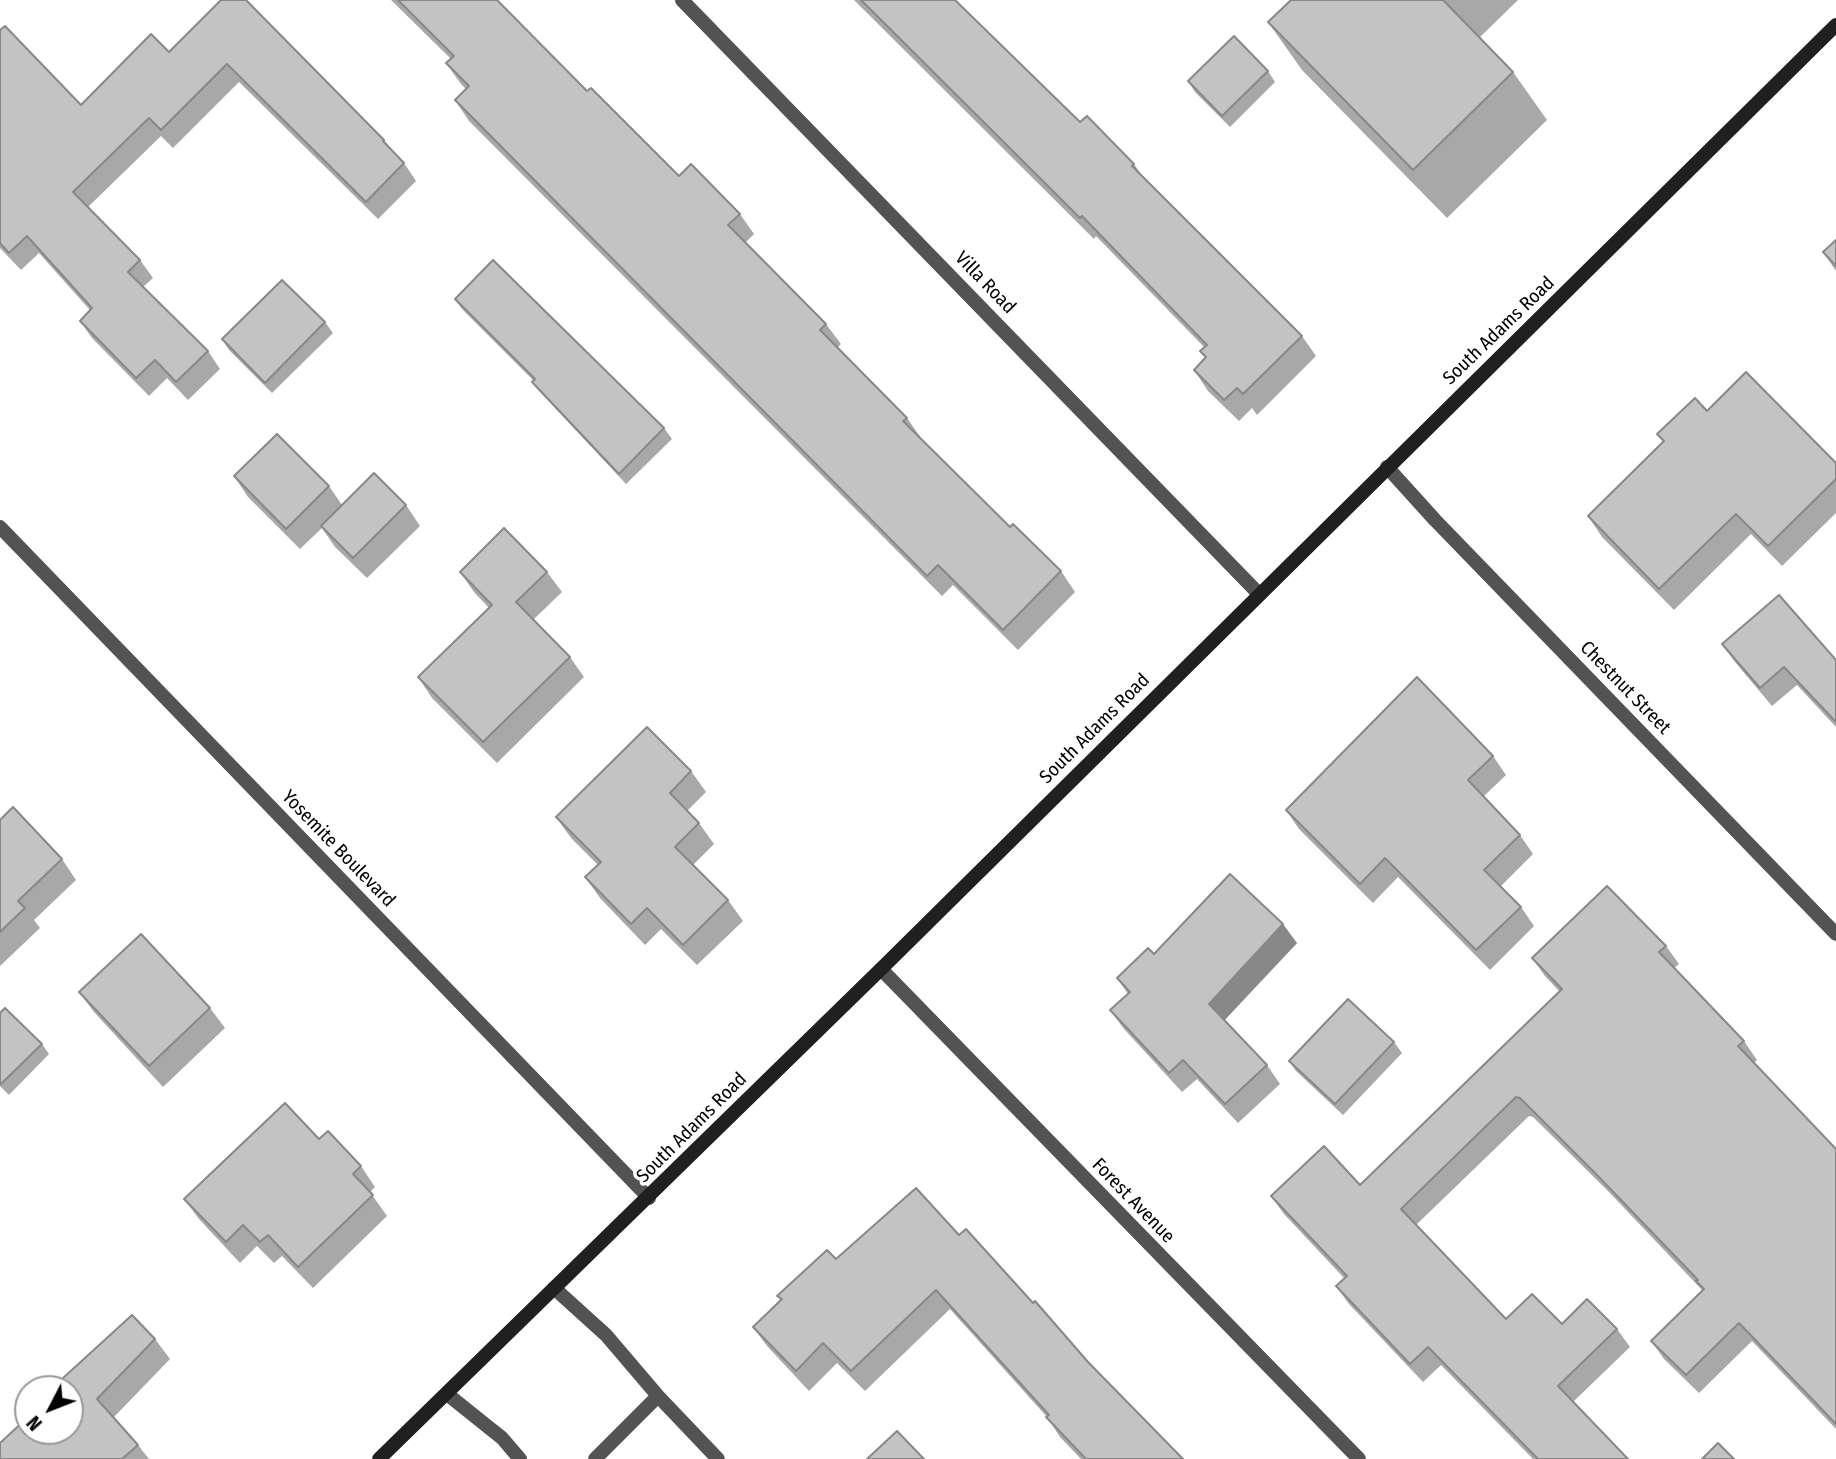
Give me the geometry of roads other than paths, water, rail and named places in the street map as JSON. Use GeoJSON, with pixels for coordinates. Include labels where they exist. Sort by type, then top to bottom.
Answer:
{"type":"FeatureCollection","features":[{"type":"Feature","properties":{"kind":"street","name":"Villa Road"},"geometry":{"type":"LineString","coordinates":[[682,0],[1259,594]]}},
{"type":"Feature","properties":{"kind":"street","name":"South Adams Road"},"geometry":{"type":"LineString","coordinates":[[379,1459],[649,1198],[1836,24]]}},
{"type":"Feature","properties":{"kind":"street","name":"Chestnut Street"},"geometry":{"type":"LineString","coordinates":[[1387,467],[1435,520],[1836,934]]}},
{"type":"Feature","properties":{"kind":"street","name":"Yosemite Boulevard"},"geometry":{"type":"LineString","coordinates":[[0,527],[649,1198]]}},
{"type":"Feature","properties":{"kind":"street","name":"Forest Avenue"},"geometry":{"type":"LineString","coordinates":[[881,969],[1359,1459]]}},
{"type":"Feature","properties":{"kind":"street"},"geometry":{"type":"LineString","coordinates":[[554,1288],[606,1335],[658,1396],[718,1459]]}},
{"type":"Feature","properties":{"kind":"street"},"geometry":{"type":"LineString","coordinates":[[447,1394],[502,1438],[520,1459]]}},
{"type":"Feature","properties":{"kind":"street"},"geometry":{"type":"LineString","coordinates":[[595,1459],[658,1396]]}}]}
